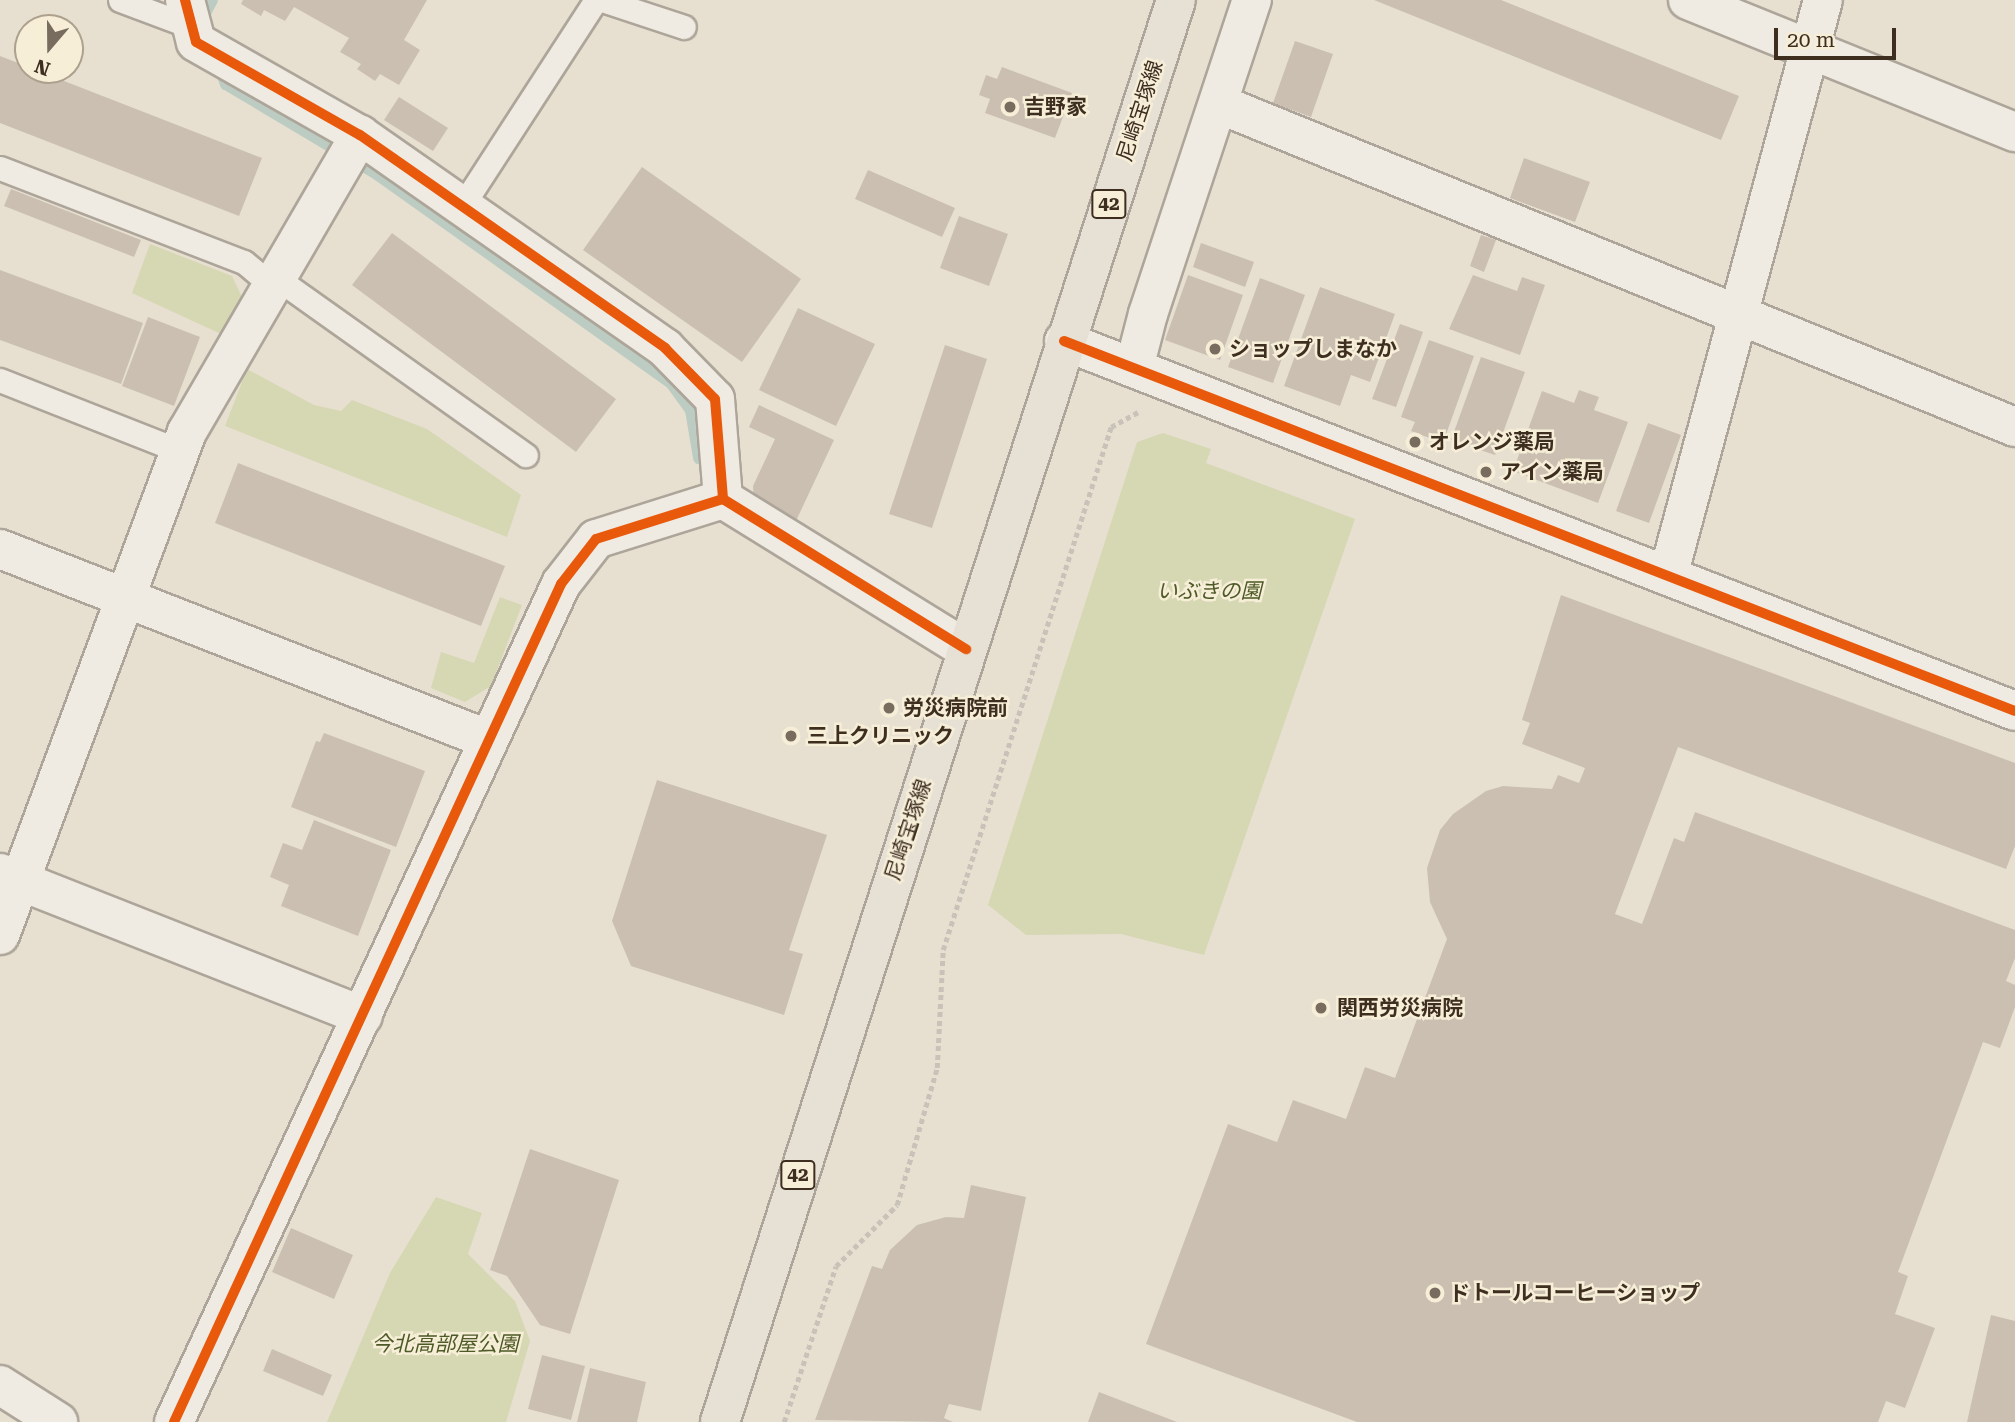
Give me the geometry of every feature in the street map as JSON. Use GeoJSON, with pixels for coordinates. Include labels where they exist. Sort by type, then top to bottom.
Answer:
{"type":"FeatureCollection","features":[{"type":"Feature","properties":{"kind":"main road","name":"尼崎宝塚線"},"geometry":{"type":"LineString","coordinates":[[720,1422],[1064,341],[1177,0]]}},
{"type":"Feature","properties":{"kind":"street"},"geometry":{"type":"LineString","coordinates":[[1134,368],[1148,314],[1252,0]]}},
{"type":"Feature","properties":{"kind":"street"},"geometry":{"type":"LineString","coordinates":[[1688,0],[2015,132]]}},
{"type":"Feature","properties":{"kind":"street"},"geometry":{"type":"LineString","coordinates":[[1668,576],[1823,0]]}},
{"type":"Feature","properties":{"kind":"street"},"geometry":{"type":"LineString","coordinates":[[188,14],[196,42],[360,135],[665,348],[715,399],[723,499]]}},
{"type":"Feature","properties":{"kind":"street"},"geometry":{"type":"LineString","coordinates":[[1219,104],[2015,427]]}},
{"type":"Feature","properties":{"kind":"street"},"geometry":{"type":"LineString","coordinates":[[0,935],[10,877],[125,597],[187,432],[360,135]]}},
{"type":"Feature","properties":{"kind":"street"},"geometry":{"type":"LineString","coordinates":[[1064,341],[2015,711]]}},
{"type":"Feature","properties":{"kind":"street"},"geometry":{"type":"LineString","coordinates":[[174,1422],[363,1016],[487,739],[561,584],[597,539],[723,499],[966,649]]}},
{"type":"Feature","properties":{"kind":"street"},"geometry":{"type":"LineString","coordinates":[[0,549],[487,739]]}},
{"type":"Feature","properties":{"kind":"street"},"geometry":{"type":"LineString","coordinates":[[10,877],[363,1016]]}},
{"type":"Feature","properties":{"kind":"street"},"geometry":{"type":"LineString","coordinates":[[0,1385],[58,1422]]}},
{"type":"Feature","properties":{"kind":"lane"},"geometry":{"type":"LineString","coordinates":[[120,0],[188,14]]}},
{"type":"Feature","properties":{"kind":"lane"},"geometry":{"type":"LineString","coordinates":[[462,206],[596,0]]}},
{"type":"Feature","properties":{"kind":"lane"},"geometry":{"type":"LineString","coordinates":[[602,0],[684,27]]}},
{"type":"Feature","properties":{"kind":"lane"},"geometry":{"type":"LineString","coordinates":[[0,168],[244,262],[526,455]]}},
{"type":"Feature","properties":{"kind":"lane"},"geometry":{"type":"LineString","coordinates":[[0,380],[180,451]]}},
{"type":"Feature","properties":{"kind":"path"},"geometry":{"type":"LineString","coordinates":[[785,1422],[836,1266],[897,1205],[937,1068],[943,950],[1111,427],[1141,410]]}},
{"type":"Feature","properties":{"kind":"green space"},"geometry":{"type":"Polygon","coordinates":[[[150,244],[232,276],[242,297],[221,334],[132,293],[150,244]]]}},
{"type":"Feature","properties":{"kind":"green space"},"geometry":{"type":"Polygon","coordinates":[[[247,369],[314,405],[341,411],[352,400],[427,429],[521,495],[507,537],[225,426],[247,369]]]}},
{"type":"Feature","properties":{"kind":"green space","name":"いぶきの園"},"geometry":{"type":"Polygon","coordinates":[[[1163,433],[1211,449],[1206,463],[1355,519],[1204,955],[1121,934],[1026,935],[988,905],[1137,442],[1163,433]]]}},
{"type":"Feature","properties":{"kind":"green space"},"geometry":{"type":"Polygon","coordinates":[[[500,597],[522,605],[491,686],[465,702],[431,688],[441,652],[474,663],[500,597]]]}},
{"type":"Feature","properties":{"kind":"green space","name":"今北高部屋公園"},"geometry":{"type":"Polygon","coordinates":[[[436,1197],[482,1213],[468,1254],[515,1301],[530,1341],[506,1422],[327,1422],[390,1273],[436,1197]]]}},
{"type":"Feature","properties":{"kind":"building"},"geometry":{"type":"Polygon","coordinates":[[[243,0],[427,0],[404,40],[420,50],[399,85],[380,74],[375,81],[357,69],[361,64],[340,52],[349,38],[294,7],[285,21],[264,10],[261,16],[241,4],[243,0]]]}},
{"type":"Feature","properties":{"kind":"building"},"geometry":{"type":"Polygon","coordinates":[[[1374,0],[1501,0],[1739,96],[1721,140],[1374,0]]]}},
{"type":"Feature","properties":{"kind":"building"},"geometry":{"type":"Polygon","coordinates":[[[1295,41],[1333,54],[1311,117],[1273,103],[1295,41]]]}},
{"type":"Feature","properties":{"kind":"building"},"geometry":{"type":"Polygon","coordinates":[[[0,56],[14,61],[14,84],[72,84],[262,158],[239,216],[0,123],[0,56]]]}},
{"type":"Feature","properties":{"kind":"building"},"geometry":{"type":"Polygon","coordinates":[[[1002,67],[1072,93],[1055,138],[985,113],[990,99],[979,95],[986,75],[997,79],[1002,67]]]}},
{"type":"Feature","properties":{"kind":"building"},"geometry":{"type":"Polygon","coordinates":[[[399,97],[448,128],[433,151],[384,120],[399,97]]]}},
{"type":"Feature","properties":{"kind":"building"},"geometry":{"type":"Polygon","coordinates":[[[1524,158],[1590,182],[1575,222],[1510,198],[1524,158]]]}},
{"type":"Feature","properties":{"kind":"building"},"geometry":{"type":"Polygon","coordinates":[[[642,167],[801,279],[742,362],[583,250],[642,167]]]}},
{"type":"Feature","properties":{"kind":"building"},"geometry":{"type":"Polygon","coordinates":[[[868,170],[955,208],[942,237],[855,199],[868,170]]]}},
{"type":"Feature","properties":{"kind":"building"},"geometry":{"type":"Polygon","coordinates":[[[11,189],[141,240],[134,257],[4,206],[11,189]]]}},
{"type":"Feature","properties":{"kind":"building"},"geometry":{"type":"Polygon","coordinates":[[[959,216],[1008,234],[989,286],[940,268],[959,216]]]}},
{"type":"Feature","properties":{"kind":"building"},"geometry":{"type":"Polygon","coordinates":[[[392,233],[616,399],[576,452],[352,285],[392,233]]]}},
{"type":"Feature","properties":{"kind":"building"},"geometry":{"type":"Polygon","coordinates":[[[1481,235],[1496,240],[1484,272],[1470,266],[1481,235]]]}},
{"type":"Feature","properties":{"kind":"building"},"geometry":{"type":"Polygon","coordinates":[[[1201,243],[1254,262],[1245,287],[1193,267],[1201,243]]]}},
{"type":"Feature","properties":{"kind":"building"},"geometry":{"type":"Polygon","coordinates":[[[0,270],[143,323],[121,384],[0,340],[0,270]]]}},
{"type":"Feature","properties":{"kind":"building"},"geometry":{"type":"Polygon","coordinates":[[[1188,275],[1243,295],[1220,360],[1165,340],[1188,275]]]}},
{"type":"Feature","properties":{"kind":"building"},"geometry":{"type":"Polygon","coordinates":[[[1473,275],[1517,291],[1522,277],[1545,285],[1520,355],[1449,329],[1473,275]]]}},
{"type":"Feature","properties":{"kind":"building"},"geometry":{"type":"Polygon","coordinates":[[[1260,278],[1305,295],[1273,383],[1228,367],[1260,278]]]}},
{"type":"Feature","properties":{"kind":"building"},"geometry":{"type":"Polygon","coordinates":[[[1320,287],[1395,314],[1370,382],[1351,375],[1340,406],[1284,386],[1320,287]]]}},
{"type":"Feature","properties":{"kind":"building"},"geometry":{"type":"Polygon","coordinates":[[[798,308],[875,344],[836,426],[759,390],[798,308]]]}},
{"type":"Feature","properties":{"kind":"building"},"geometry":{"type":"Polygon","coordinates":[[[148,317],[200,337],[174,406],[122,386],[148,317]]]}},
{"type":"Feature","properties":{"kind":"building"},"geometry":{"type":"Polygon","coordinates":[[[1400,324],[1423,332],[1396,407],[1372,399],[1400,324]]]}},
{"type":"Feature","properties":{"kind":"building"},"geometry":{"type":"Polygon","coordinates":[[[1429,340],[1474,356],[1443,443],[1411,431],[1415,422],[1401,417],[1429,340]]]}},
{"type":"Feature","properties":{"kind":"building"},"geometry":{"type":"Polygon","coordinates":[[[945,345],[987,359],[932,528],[889,514],[945,345]]]}},
{"type":"Feature","properties":{"kind":"building"},"geometry":{"type":"Polygon","coordinates":[[[1481,357],[1525,372],[1495,455],[1451,440],[1481,357]]]}},
{"type":"Feature","properties":{"kind":"building"},"geometry":{"type":"Polygon","coordinates":[[[1579,390],[1599,397],[1594,410],[1628,422],[1598,503],[1513,471],[1542,391],[1574,403],[1579,390]]]}},
{"type":"Feature","properties":{"kind":"building"},"geometry":{"type":"Polygon","coordinates":[[[759,405],[834,440],[795,523],[754,504],[753,486],[775,439],[749,427],[759,405]]]}},
{"type":"Feature","properties":{"kind":"building"},"geometry":{"type":"Polygon","coordinates":[[[1648,423],[1681,435],[1649,523],[1616,511],[1648,423]]]}},
{"type":"Feature","properties":{"kind":"building"},"geometry":{"type":"Polygon","coordinates":[[[238,463],[505,566],[481,626],[215,523],[238,463]]]}},
{"type":"Feature","properties":{"kind":"building"},"geometry":{"type":"Polygon","coordinates":[[[1561,595],[2015,763],[2015,846],[2006,869],[1678,747],[1615,914],[1642,924],[1674,838],[1684,842],[1695,812],[2015,930],[2015,958],[2006,981],[2015,985],[2015,1007],[2000,1048],[1983,1042],[1898,1272],[1908,1276],[1895,1314],[1935,1328],[1905,1408],[1886,1401],[1878,1422],[1357,1422],[1146,1344],[1228,1124],[1277,1142],[1293,1100],[1346,1119],[1365,1067],[1395,1078],[1447,939],[1430,902],[1427,868],[1440,830],[1453,814],[1486,791],[1503,786],[1552,789],[1558,775],[1579,783],[1585,768],[1522,744],[1530,723],[1522,720],[1561,595]]]}},
{"type":"Feature","properties":{"kind":"building"},"geometry":{"type":"Polygon","coordinates":[[[324,733],[425,771],[396,847],[291,807],[316,741],[320,742],[324,733]]]}},
{"type":"Feature","properties":{"kind":"building"},"geometry":{"type":"Polygon","coordinates":[[[657,780],[827,835],[789,950],[803,954],[784,1015],[631,966],[612,921],[657,780]]]}},
{"type":"Feature","properties":{"kind":"building"},"geometry":{"type":"Polygon","coordinates":[[[314,820],[391,850],[358,936],[281,906],[289,885],[270,877],[283,843],[302,850],[314,820]]]}},
{"type":"Feature","properties":{"kind":"building"},"geometry":{"type":"Polygon","coordinates":[[[530,1149],[619,1180],[570,1334],[540,1325],[507,1276],[490,1270],[530,1149]]]}},
{"type":"Feature","properties":{"kind":"building"},"geometry":{"type":"Polygon","coordinates":[[[971,1185],[1026,1197],[981,1411],[949,1404],[944,1418],[953,1422],[815,1420],[872,1266],[882,1269],[890,1250],[917,1225],[946,1217],[964,1218],[971,1185]]]}},
{"type":"Feature","properties":{"kind":"building"},"geometry":{"type":"Polygon","coordinates":[[[291,1228],[353,1255],[334,1299],[272,1272],[291,1228]]]}},
{"type":"Feature","properties":{"kind":"building"},"geometry":{"type":"Polygon","coordinates":[[[1991,1315],[2015,1321],[2015,1422],[1967,1422],[1991,1315]]]}},
{"type":"Feature","properties":{"kind":"building"},"geometry":{"type":"Polygon","coordinates":[[[272,1349],[332,1375],[323,1396],[263,1371],[272,1349]]]}},
{"type":"Feature","properties":{"kind":"building"},"geometry":{"type":"Polygon","coordinates":[[[542,1355],[585,1366],[571,1420],[528,1409],[542,1355]]]}},
{"type":"Feature","properties":{"kind":"building"},"geometry":{"type":"Polygon","coordinates":[[[590,1368],[646,1382],[637,1422],[577,1422],[590,1368]]]}},
{"type":"Feature","properties":{"kind":"building"},"geometry":{"type":"Polygon","coordinates":[[[1099,1392],[1177,1422],[1088,1422],[1099,1392]]]}},
{"type":"Feature","properties":{"kind":"waterway"},"geometry":{"type":"LineString","coordinates":[[205,24],[203,17],[212,0]]}},
{"type":"Feature","properties":{"kind":"waterway"},"geometry":{"type":"LineString","coordinates":[[220,67],[226,84],[377,174],[672,384],[691,410],[699,458]]}},
{"type":"Feature","properties":{"kind":"cycle path"},"geometry":{"type":"LineString","coordinates":[[185,0],[196,42],[360,135],[665,348],[715,399],[723,499],[966,649]]}},
{"type":"Feature","properties":{"kind":"cycle path"},"geometry":{"type":"LineString","coordinates":[[1064,341],[2015,711]]}},
{"type":"Feature","properties":{"kind":"cycle path"},"geometry":{"type":"LineString","coordinates":[[174,1422],[561,584],[596,539],[723,499]]}},
{"type":"Feature","properties":{"kind":"place","name":"吉野家"},"geometry":{"type":"Point","coordinates":[1010,107]}},
{"type":"Feature","properties":{"kind":"place","name":"ショップしまなか"},"geometry":{"type":"Point","coordinates":[1215,349]}},
{"type":"Feature","properties":{"kind":"place","name":"オレンジ薬局"},"geometry":{"type":"Point","coordinates":[1415,442]}},
{"type":"Feature","properties":{"kind":"place","name":"アイン薬局"},"geometry":{"type":"Point","coordinates":[1486,472]}},
{"type":"Feature","properties":{"kind":"place","name":"労災病院前"},"geometry":{"type":"Point","coordinates":[889,708]}},
{"type":"Feature","properties":{"kind":"place","name":"三上クリニック"},"geometry":{"type":"Point","coordinates":[791,736]}},
{"type":"Feature","properties":{"kind":"place","name":"関西労災病院"},"geometry":{"type":"Point","coordinates":[1321,1008]}},
{"type":"Feature","properties":{"kind":"place","name":"ドトールコーヒーショップ"},"geometry":{"type":"Point","coordinates":[1435,1293]}}]}
